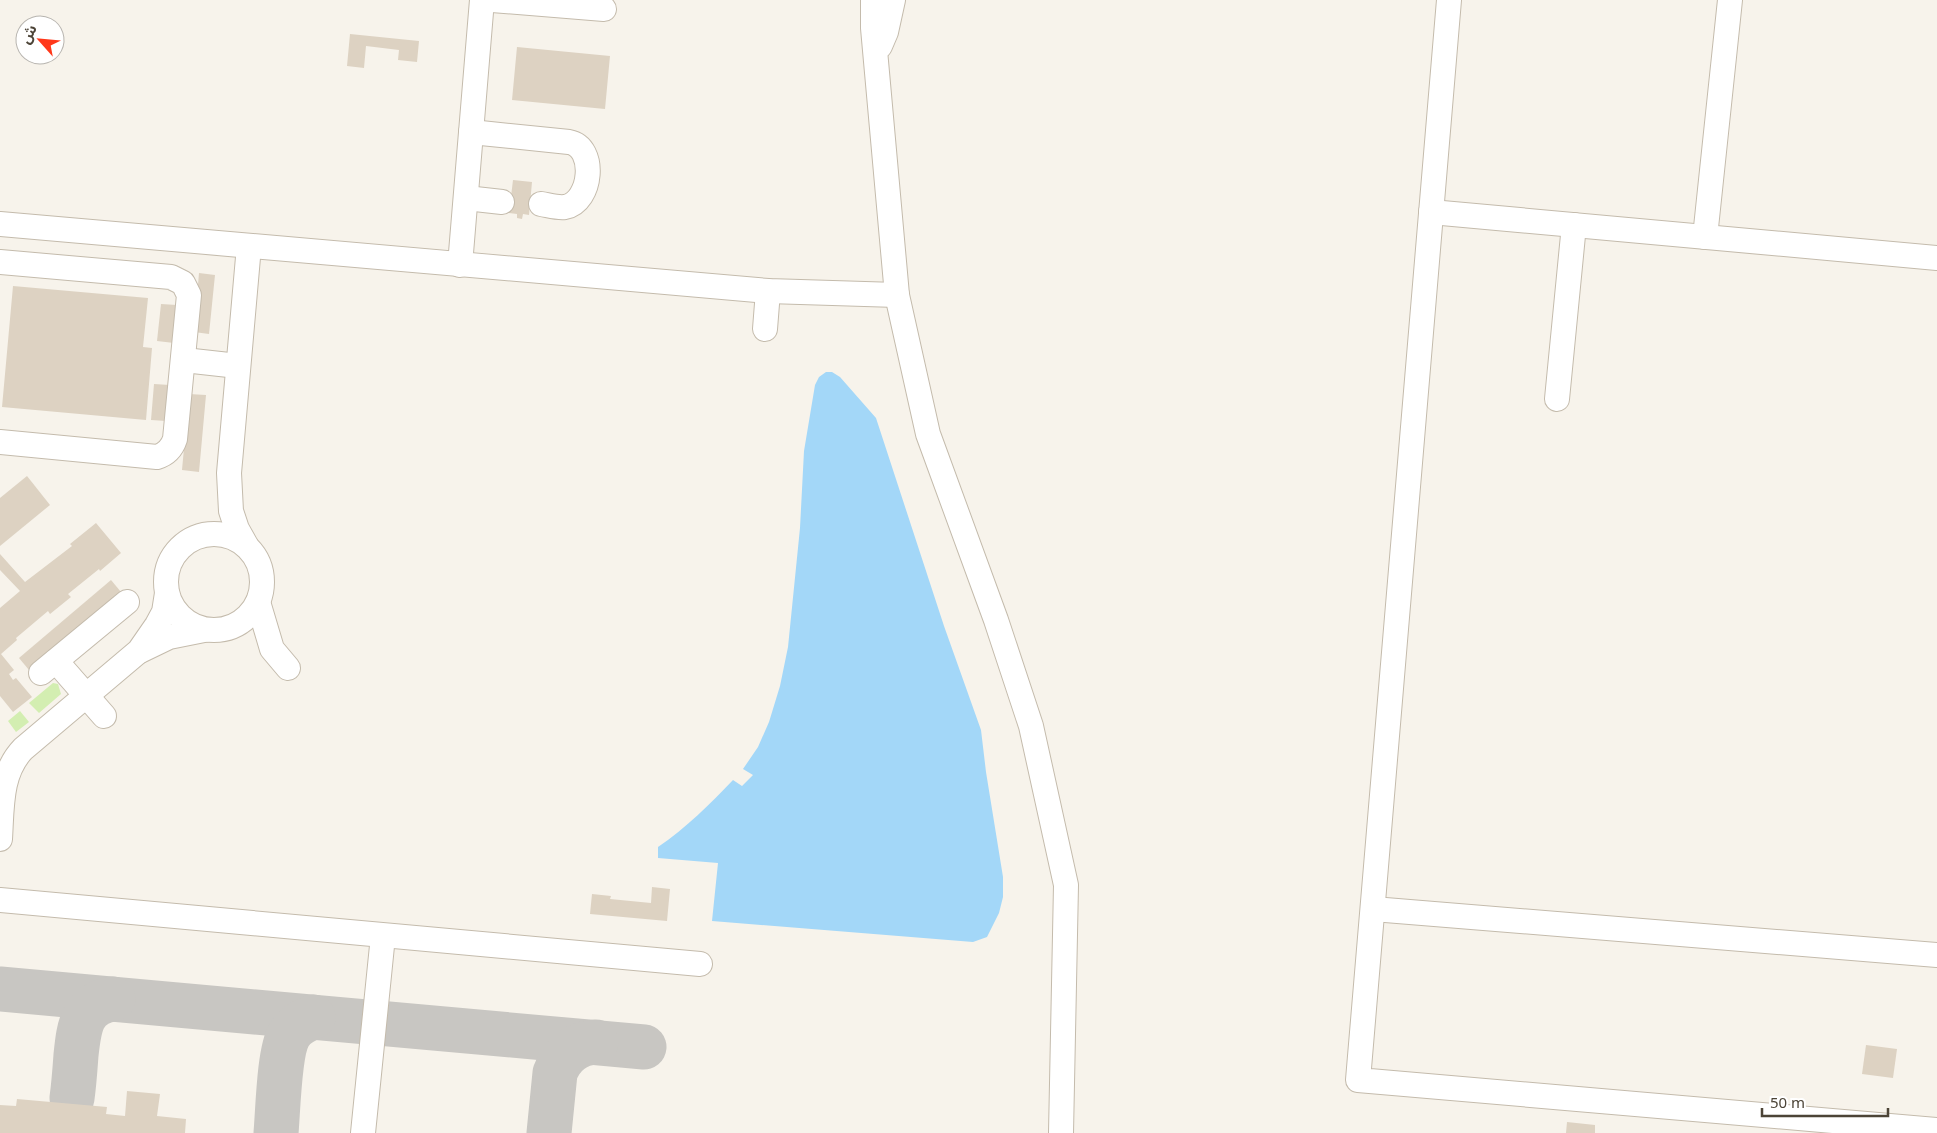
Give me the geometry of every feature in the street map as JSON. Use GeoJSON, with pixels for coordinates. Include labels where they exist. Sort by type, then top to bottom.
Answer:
{"type":"FeatureCollection","features":[{"type":"Feature","properties":{"kind":"lane"},"geometry":{"type":"LineString","coordinates":[[460,265],[482,0]]}},
{"type":"Feature","properties":{"kind":"lane"},"geometry":{"type":"LineString","coordinates":[[492,0],[604,9]]}},
{"type":"Feature","properties":{"kind":"lane"},"geometry":{"type":"LineString","coordinates":[[873,0],[873,28],[877,55],[897,295],[928,434],[996,620],[1031,726],[1066,885],[1061,1133]]}},
{"type":"Feature","properties":{"kind":"lane"},"geometry":{"type":"LineString","coordinates":[[877,55],[886,32],[893,0]]}},
{"type":"Feature","properties":{"kind":"lane"},"geometry":{"type":"LineString","coordinates":[[1449,0],[1358,1080],[1937,1130]]}},
{"type":"Feature","properties":{"kind":"lane"},"geometry":{"type":"LineString","coordinates":[[1705,237],[1730,0]]}},
{"type":"Feature","properties":{"kind":"lane"},"geometry":{"type":"LineString","coordinates":[[471,132],[569,142],[580,147],[586,158],[587,166],[586,186],[581,197],[567,206],[541,204]]}},
{"type":"Feature","properties":{"kind":"lane"},"geometry":{"type":"LineString","coordinates":[[466,198],[502,202]]}},
{"type":"Feature","properties":{"kind":"lane"},"geometry":{"type":"LineString","coordinates":[[1431,212],[1937,258]]}},
{"type":"Feature","properties":{"kind":"lane"},"geometry":{"type":"LineString","coordinates":[[0,224],[768,291],[897,295]]}},
{"type":"Feature","properties":{"kind":"lane"},"geometry":{"type":"LineString","coordinates":[[1557,399],[1574,225]]}},
{"type":"Feature","properties":{"kind":"lane"},"geometry":{"type":"LineString","coordinates":[[249,246],[228,473],[220,505],[208,527],[177,551],[171,561],[166,582],[167,593],[170,602],[180,617],[188,622],[213,630],[248,637],[272,649],[288,668]]}},
{"type":"Feature","properties":{"kind":"lane"},"geometry":{"type":"LineString","coordinates":[[0,262],[171,277],[178,279],[187,288],[189,295],[175,439],[170,450],[158,457],[0,442]]}},
{"type":"Feature","properties":{"kind":"lane"},"geometry":{"type":"LineString","coordinates":[[765,329],[768,291]]}},
{"type":"Feature","properties":{"kind":"lane"},"geometry":{"type":"LineString","coordinates":[[184,360],[238,366]]}},
{"type":"Feature","properties":{"kind":"lane"},"geometry":{"type":"LineString","coordinates":[[138,651],[169,638],[240,623],[248,617],[258,602],[262,590],[262,577],[254,554],[246,545],[237,529],[231,511],[228,473]]}},
{"type":"Feature","properties":{"kind":"lane"},"geometry":{"type":"LineString","coordinates":[[195,538],[221,534],[246,545]]}},
{"type":"Feature","properties":{"kind":"lane"},"geometry":{"type":"LineString","coordinates":[[4,847],[5,778],[12,761],[22,749],[138,651],[164,612],[167,593]]}},
{"type":"Feature","properties":{"kind":"lane"},"geometry":{"type":"LineString","coordinates":[[104,716],[86,695],[49,667],[127,602]]}},
{"type":"Feature","properties":{"kind":"lane"},"geometry":{"type":"LineString","coordinates":[[258,602],[272,649]]}},
{"type":"Feature","properties":{"kind":"lane"},"geometry":{"type":"LineString","coordinates":[[0,900],[700,964]]}},
{"type":"Feature","properties":{"kind":"lane"},"geometry":{"type":"LineString","coordinates":[[1373,909],[1937,956]]}},
{"type":"Feature","properties":{"kind":"lane"},"geometry":{"type":"LineString","coordinates":[[364,1133],[382,936]]}},
{"type":"Feature","properties":{"kind":"green space"},"geometry":{"type":"Polygon","coordinates":[[[53,683],[58,684],[61,694],[39,713],[29,703],[53,683]]]}},
{"type":"Feature","properties":{"kind":"green space"},"geometry":{"type":"Polygon","coordinates":[[[20,711],[29,722],[16,732],[8,721],[20,711]]]}},
{"type":"Feature","properties":{"kind":"water"},"geometry":{"type":"Polygon","coordinates":[[[826,372],[832,372],[840,377],[876,418],[944,626],[981,730],[1003,877],[1003,897],[999,913],[987,937],[973,942],[712,921],[718,863],[658,858],[658,847],[688,824],[733,780],[742,786],[753,775],[743,769],[758,747],[769,722],[780,686],[788,647],[800,528],[804,451],[815,385],[819,377],[826,372]]]}},
{"type":"Feature","properties":{"kind":"building"},"geometry":{"type":"Polygon","coordinates":[[[350,34],[419,41],[417,62],[398,60],[399,50],[366,46],[364,68],[347,66],[350,34]]]}},
{"type":"Feature","properties":{"kind":"building"},"geometry":{"type":"Polygon","coordinates":[[[517,47],[610,56],[605,109],[512,100],[517,47]]]}},
{"type":"Feature","properties":{"kind":"building"},"geometry":{"type":"Polygon","coordinates":[[[513,180],[532,182],[529,215],[523,214],[522,219],[517,218],[517,214],[509,213],[513,180]]]}},
{"type":"Feature","properties":{"kind":"building"},"geometry":{"type":"Polygon","coordinates":[[[199,273],[215,275],[209,334],[194,332],[199,273]]]}},
{"type":"Feature","properties":{"kind":"building"},"geometry":{"type":"Polygon","coordinates":[[[13,286],[148,298],[143,347],[152,348],[146,420],[2,407],[13,286]]]}},
{"type":"Feature","properties":{"kind":"building"},"geometry":{"type":"Polygon","coordinates":[[[161,304],[177,305],[174,343],[157,341],[161,304]]]}},
{"type":"Feature","properties":{"kind":"building"},"geometry":{"type":"Polygon","coordinates":[[[154,384],[170,385],[166,421],[151,420],[154,384]]]}},
{"type":"Feature","properties":{"kind":"building"},"geometry":{"type":"Polygon","coordinates":[[[189,394],[206,395],[199,472],[182,470],[189,394]]]}},
{"type":"Feature","properties":{"kind":"building"},"geometry":{"type":"Polygon","coordinates":[[[27,476],[50,505],[0,546],[0,498],[27,476]]]}},
{"type":"Feature","properties":{"kind":"building"},"geometry":{"type":"Polygon","coordinates":[[[96,523],[121,553],[68,594],[71,597],[50,614],[48,611],[16,638],[17,640],[1,654],[14,670],[9,674],[13,680],[16,678],[32,697],[13,712],[0,696],[0,608],[20,591],[0,570],[0,554],[25,582],[72,546],[70,544],[96,523]]]}},
{"type":"Feature","properties":{"kind":"building"},"geometry":{"type":"Polygon","coordinates":[[[111,580],[121,592],[29,670],[19,658],[111,580]]]}},
{"type":"Feature","properties":{"kind":"building"},"geometry":{"type":"Polygon","coordinates":[[[652,887],[670,889],[667,921],[590,914],[592,894],[611,896],[610,899],[651,903],[652,887]]]}},
{"type":"Feature","properties":{"kind":"building"},"geometry":{"type":"Polygon","coordinates":[[[1866,1045],[1897,1049],[1893,1078],[1862,1074],[1866,1045]]]}},
{"type":"Feature","properties":{"kind":"building"},"geometry":{"type":"Polygon","coordinates":[[[127,1091],[160,1094],[157,1116],[186,1119],[185,1133],[0,1133],[0,1105],[16,1106],[17,1099],[107,1107],[106,1114],[125,1116],[127,1091]]]}},
{"type":"Feature","properties":{"kind":"building"},"geometry":{"type":"Polygon","coordinates":[[[1567,1122],[1595,1125],[1595,1133],[1566,1133],[1567,1122]]]}},
{"type":"Feature","properties":{"kind":"taxiway"},"geometry":{"type":"LineString","coordinates":[[0,989],[644,1047]]}},
{"type":"Feature","properties":{"kind":"taxiway"},"geometry":{"type":"LineString","coordinates":[[72,1098],[77,1045],[84,1018],[94,1006],[113,999]]}},
{"type":"Feature","properties":{"kind":"taxiway"},"geometry":{"type":"LineString","coordinates":[[276,1133],[281,1068],[286,1043],[293,1029],[313,1017]]}},
{"type":"Feature","properties":{"kind":"taxiway"},"geometry":{"type":"LineString","coordinates":[[549,1133],[555,1073],[558,1066],[566,1055],[576,1047],[596,1042]]}}]}
